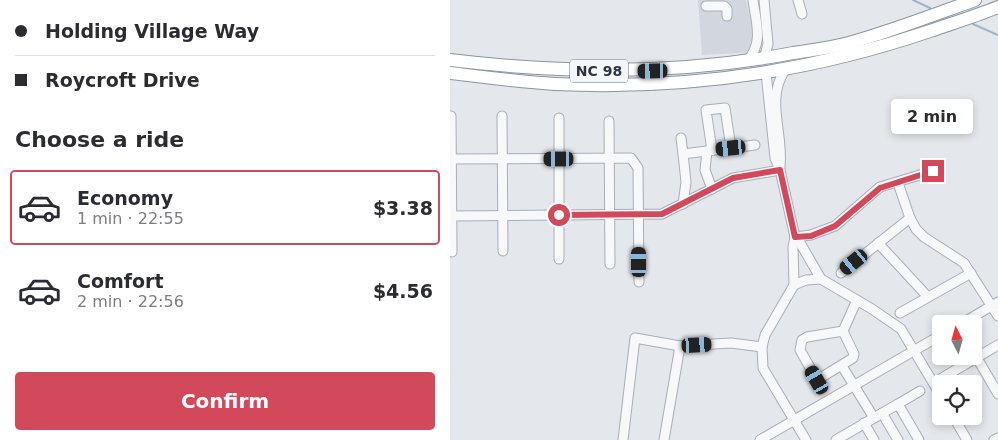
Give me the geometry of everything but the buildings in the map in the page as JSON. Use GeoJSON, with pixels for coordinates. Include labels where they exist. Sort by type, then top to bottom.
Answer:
{"type":"FeatureCollection","features":[{"type":"Feature","properties":{"kind":"highway","name":"NC 98"},"geometry":{"type":"LineString","coordinates":[[450,60],[553,70],[653,71],[747,61],[838,45],[907,25],[975,0]]}},
{"type":"Feature","properties":{"kind":"highway"},"geometry":{"type":"LineString","coordinates":[[941,27],[952,19],[995,0]]}},
{"type":"Feature","properties":{"kind":"highway","name":"NC 98"},"geometry":{"type":"LineString","coordinates":[[450,73],[554,84],[641,84],[766,73],[879,48],[998,7]]}},
{"type":"Feature","properties":{"kind":"highway"},"geometry":{"type":"LineString","coordinates":[[766,73],[785,62],[823,53],[838,45]]}},
{"type":"Feature","properties":{"kind":"highway"},"geometry":{"type":"LineString","coordinates":[[702,80],[706,73],[741,68],[756,64],[764,59]]}},
{"type":"Feature","properties":{"kind":"highway"},"geometry":{"type":"LineString","coordinates":[[554,84],[554,79],[559,76],[642,75],[653,71]]}},
{"type":"Feature","properties":{"kind":"street"},"geometry":{"type":"LineString","coordinates":[[747,61],[755,52],[758,44],[753,0]]}},
{"type":"Feature","properties":{"kind":"street"},"geometry":{"type":"LineString","coordinates":[[764,0],[768,44],[764,59]]}},
{"type":"Feature","properties":{"kind":"street"},"geometry":{"type":"LineString","coordinates":[[798,0],[802,14]]}},
{"type":"Feature","properties":{"kind":"street"},"geometry":{"type":"LineString","coordinates":[[706,6],[724,6],[727,9],[727,16]]}},
{"type":"Feature","properties":{"kind":"street"},"geometry":{"type":"LineString","coordinates":[[780,170],[782,155],[775,103],[776,82],[784,70]]}},
{"type":"Feature","properties":{"kind":"street"},"geometry":{"type":"LineString","coordinates":[[766,73],[775,158],[780,170],[795,237],[793,247],[794,285],[765,335],[762,347],[763,368],[806,440]]}},
{"type":"Feature","properties":{"kind":"street"},"geometry":{"type":"LineString","coordinates":[[712,189],[705,170],[709,151],[706,110],[724,108],[731,148]]}},
{"type":"Feature","properties":{"kind":"street"},"geometry":{"type":"LineString","coordinates":[[451,116],[452,252]]}},
{"type":"Feature","properties":{"kind":"street"},"geometry":{"type":"LineString","coordinates":[[502,116],[503,251]]}},
{"type":"Feature","properties":{"kind":"street"},"geometry":{"type":"LineString","coordinates":[[559,118],[559,259]]}},
{"type":"Feature","properties":{"kind":"street"},"geometry":{"type":"LineString","coordinates":[[609,121],[610,264]]}},
{"type":"Feature","properties":{"kind":"street"},"geometry":{"type":"LineString","coordinates":[[681,138],[690,196]]}},
{"type":"Feature","properties":{"kind":"street"},"geometry":{"type":"LineString","coordinates":[[683,154],[755,145]]}},
{"type":"Feature","properties":{"kind":"street"},"geometry":{"type":"LineString","coordinates":[[451,159],[632,158],[638,168],[638,282]]}},
{"type":"Feature","properties":{"kind":"street"},"geometry":{"type":"LineString","coordinates":[[451,216],[662,214],[683,204],[690,196],[712,189],[733,178],[780,170]]}},
{"type":"Feature","properties":{"kind":"street"},"geometry":{"type":"LineString","coordinates":[[795,237],[811,236],[835,226],[880,188],[933,171]]}},
{"type":"Feature","properties":{"kind":"street"},"geometry":{"type":"LineString","coordinates":[[898,182],[910,218],[924,237],[964,263],[995,304],[998,316]]}},
{"type":"Feature","properties":{"kind":"street"},"geometry":{"type":"LineString","coordinates":[[841,273],[910,218]]}},
{"type":"Feature","properties":{"kind":"street"},"geometry":{"type":"LineString","coordinates":[[795,237],[821,279],[857,300],[901,330],[932,380]]}},
{"type":"Feature","properties":{"kind":"street"},"geometry":{"type":"LineString","coordinates":[[878,243],[928,297]]}},
{"type":"Feature","properties":{"kind":"street"},"geometry":{"type":"LineString","coordinates":[[900,313],[971,273]]}},
{"type":"Feature","properties":{"kind":"street"},"geometry":{"type":"LineString","coordinates":[[794,285],[806,280],[821,279]]}},
{"type":"Feature","properties":{"kind":"street"},"geometry":{"type":"LineString","coordinates":[[842,331],[857,300]]}},
{"type":"Feature","properties":{"kind":"street"},"geometry":{"type":"LineString","coordinates":[[976,315],[995,304]]}},
{"type":"Feature","properties":{"kind":"street"},"geometry":{"type":"LineString","coordinates":[[842,331],[854,354],[849,362],[817,380],[800,350],[802,340],[807,337],[842,331]]}},
{"type":"Feature","properties":{"kind":"street"},"geometry":{"type":"LineString","coordinates":[[623,440],[636,338],[680,346],[731,344],[762,347]]}},
{"type":"Feature","properties":{"kind":"street"},"geometry":{"type":"LineString","coordinates":[[760,440],[932,341]]}},
{"type":"Feature","properties":{"kind":"street"},"geometry":{"type":"LineString","coordinates":[[982,355],[998,345]]}},
{"type":"Feature","properties":{"kind":"street"},"geometry":{"type":"LineString","coordinates":[[664,440],[680,346]]}},
{"type":"Feature","properties":{"kind":"street"},"geometry":{"type":"LineString","coordinates":[[947,375],[965,365]]}},
{"type":"Feature","properties":{"kind":"street"},"geometry":{"type":"LineString","coordinates":[[981,365],[998,394]]}},
{"type":"Feature","properties":{"kind":"street"},"geometry":{"type":"LineString","coordinates":[[842,366],[874,418]]}},
{"type":"Feature","properties":{"kind":"street"},"geometry":{"type":"LineString","coordinates":[[836,440],[920,391]]}},
{"type":"Feature","properties":{"kind":"street"},"geometry":{"type":"LineString","coordinates":[[898,404],[919,440]]}},
{"type":"Feature","properties":{"kind":"street"},"geometry":{"type":"LineString","coordinates":[[882,413],[898,440]]}},
{"type":"Feature","properties":{"kind":"street"},"geometry":{"type":"LineString","coordinates":[[864,423],[874,440]]}},
{"type":"Feature","properties":{"kind":"street"},"geometry":{"type":"LineString","coordinates":[[958,425],[967,440]]}},
{"type":"Feature","properties":{"kind":"street"},"geometry":{"type":"LineString","coordinates":[[850,432],[855,440]]}},
{"type":"Feature","properties":{"kind":"street"},"geometry":{"type":"LineString","coordinates":[[994,440],[998,438]]}},
{"type":"Feature","properties":{"kind":"shaded area"},"geometry":{"type":"Polygon","coordinates":[[[698,0],[746,0],[758,52],[702,55],[698,0]]]}},
{"type":"Feature","properties":{"kind":"waterway"},"geometry":{"type":"LineString","coordinates":[[913,0],[930,8]]}},
{"type":"Feature","properties":{"kind":"waterway"},"geometry":{"type":"LineString","coordinates":[[973,24],[998,35]]}},
{"type":"Feature","properties":{"kind":"route"},"geometry":{"type":"LineString","coordinates":[[559,215],[662,214],[733,178],[780,170],[795,237],[811,236],[835,226],[880,188],[933,171]]}}]}
